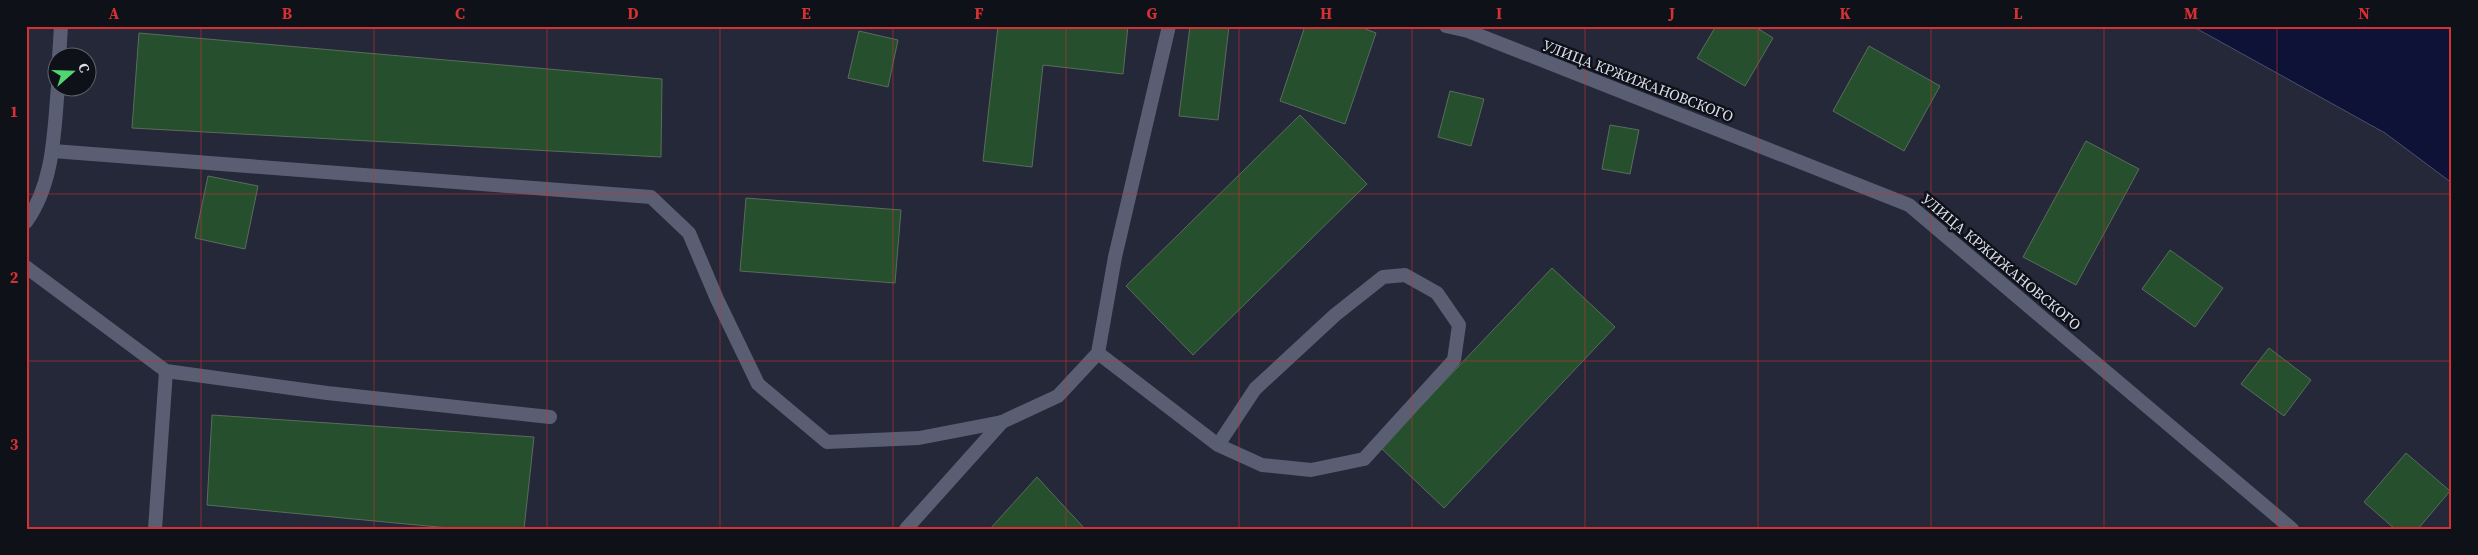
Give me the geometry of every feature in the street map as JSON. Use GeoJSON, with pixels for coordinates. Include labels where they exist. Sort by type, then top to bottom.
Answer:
{"type":"FeatureCollection","features":[{"type":"Feature","properties":{"kind":"street"},"geometry":{"type":"LineString","coordinates":[[60,48],[62,26]]}},
{"type":"Feature","properties":{"kind":"street"},"geometry":{"type":"LineString","coordinates":[[53,151],[651,197],[689,233],[717,299],[758,384],[827,442],[919,438],[1002,422],[1058,396],[1098,353],[1115,257],[1169,26]]}},
{"type":"Feature","properties":{"kind":"street","name":"УЛИЦА КРЖИЖАНОВСКОГО"},"geometry":{"type":"LineString","coordinates":[[1446,26],[1468,31],[1909,205],[2292,529]]}},
{"type":"Feature","properties":{"kind":"street"},"geometry":{"type":"LineString","coordinates":[[26,222],[38,205],[53,151],[57,98]]}},
{"type":"Feature","properties":{"kind":"street"},"geometry":{"type":"LineString","coordinates":[[26,267],[166,371],[327,393],[550,417]]}},
{"type":"Feature","properties":{"kind":"street"},"geometry":{"type":"LineString","coordinates":[[1098,353],[1218,445],[1262,465],[1311,470],[1364,459],[1454,360],[1459,325],[1437,293],[1405,275],[1383,277],[1335,315],[1255,388],[1218,445]]}},
{"type":"Feature","properties":{"kind":"street"},"geometry":{"type":"LineString","coordinates":[[154,529],[166,371]]}},
{"type":"Feature","properties":{"kind":"street"},"geometry":{"type":"LineString","coordinates":[[906,529],[1002,422]]}},
{"type":"Feature","properties":{"kind":"shaded area"},"geometry":{"type":"Polygon","coordinates":[[[2192,26],[2452,26],[2452,183],[2385,133],[2192,26]]]}},
{"type":"Feature","properties":{"kind":"building"},"geometry":{"type":"Polygon","coordinates":[[[998,26],[1128,26],[1123,74],[1043,65],[1032,167],[983,161],[998,26]]]}},
{"type":"Feature","properties":{"kind":"building"},"geometry":{"type":"Polygon","coordinates":[[[1190,26],[1229,26],[1218,120],[1179,116],[1190,26]]]}},
{"type":"Feature","properties":{"kind":"building"},"geometry":{"type":"Polygon","coordinates":[[[1305,26],[1358,26],[1376,33],[1345,124],[1280,101],[1305,26]]]}},
{"type":"Feature","properties":{"kind":"building"},"geometry":{"type":"Polygon","coordinates":[[[1716,26],[1754,26],[1773,38],[1745,86],[1697,58],[1716,26]]]}},
{"type":"Feature","properties":{"kind":"building"},"geometry":{"type":"Polygon","coordinates":[[[859,31],[898,40],[888,87],[848,78],[859,31]]]}},
{"type":"Feature","properties":{"kind":"building"},"geometry":{"type":"Polygon","coordinates":[[[139,33],[662,79],[661,157],[132,128],[139,33]]]}},
{"type":"Feature","properties":{"kind":"building"},"geometry":{"type":"Polygon","coordinates":[[[1869,46],[1940,86],[1904,151],[1833,111],[1869,46]]]}},
{"type":"Feature","properties":{"kind":"building"},"geometry":{"type":"Polygon","coordinates":[[[1450,91],[1484,99],[1471,146],[1438,137],[1450,91]]]}},
{"type":"Feature","properties":{"kind":"building"},"geometry":{"type":"Polygon","coordinates":[[[1300,115],[1367,184],[1193,355],[1126,286],[1300,115]]]}},
{"type":"Feature","properties":{"kind":"building"},"geometry":{"type":"Polygon","coordinates":[[[1610,125],[1639,130],[1630,174],[1602,169],[1610,125]]]}},
{"type":"Feature","properties":{"kind":"building"},"geometry":{"type":"Polygon","coordinates":[[[2086,141],[2139,169],[2076,285],[2023,257],[2086,141]]]}},
{"type":"Feature","properties":{"kind":"building"},"geometry":{"type":"Polygon","coordinates":[[[208,176],[258,186],[245,249],[195,238],[208,176]]]}},
{"type":"Feature","properties":{"kind":"building"},"geometry":{"type":"Polygon","coordinates":[[[746,198],[901,210],[895,283],[740,271],[746,198]]]}},
{"type":"Feature","properties":{"kind":"building"},"geometry":{"type":"Polygon","coordinates":[[[2170,250],[2223,288],[2195,327],[2142,289],[2170,250]]]}},
{"type":"Feature","properties":{"kind":"building"},"geometry":{"type":"Polygon","coordinates":[[[1552,268],[1615,327],[1444,508],[1381,448],[1552,268]]]}},
{"type":"Feature","properties":{"kind":"building"},"geometry":{"type":"Polygon","coordinates":[[[2269,348],[2311,380],[2284,416],[2241,384],[2269,348]]]}},
{"type":"Feature","properties":{"kind":"building"},"geometry":{"type":"Polygon","coordinates":[[[212,415],[534,437],[524,529],[459,529],[207,505],[212,415]]]}},
{"type":"Feature","properties":{"kind":"building"},"geometry":{"type":"Polygon","coordinates":[[[2406,453],[2450,491],[2418,529],[2395,529],[2364,502],[2406,453]]]}},
{"type":"Feature","properties":{"kind":"building"},"geometry":{"type":"Polygon","coordinates":[[[1037,477],[1085,529],[990,529],[1037,477]]]}}]}
